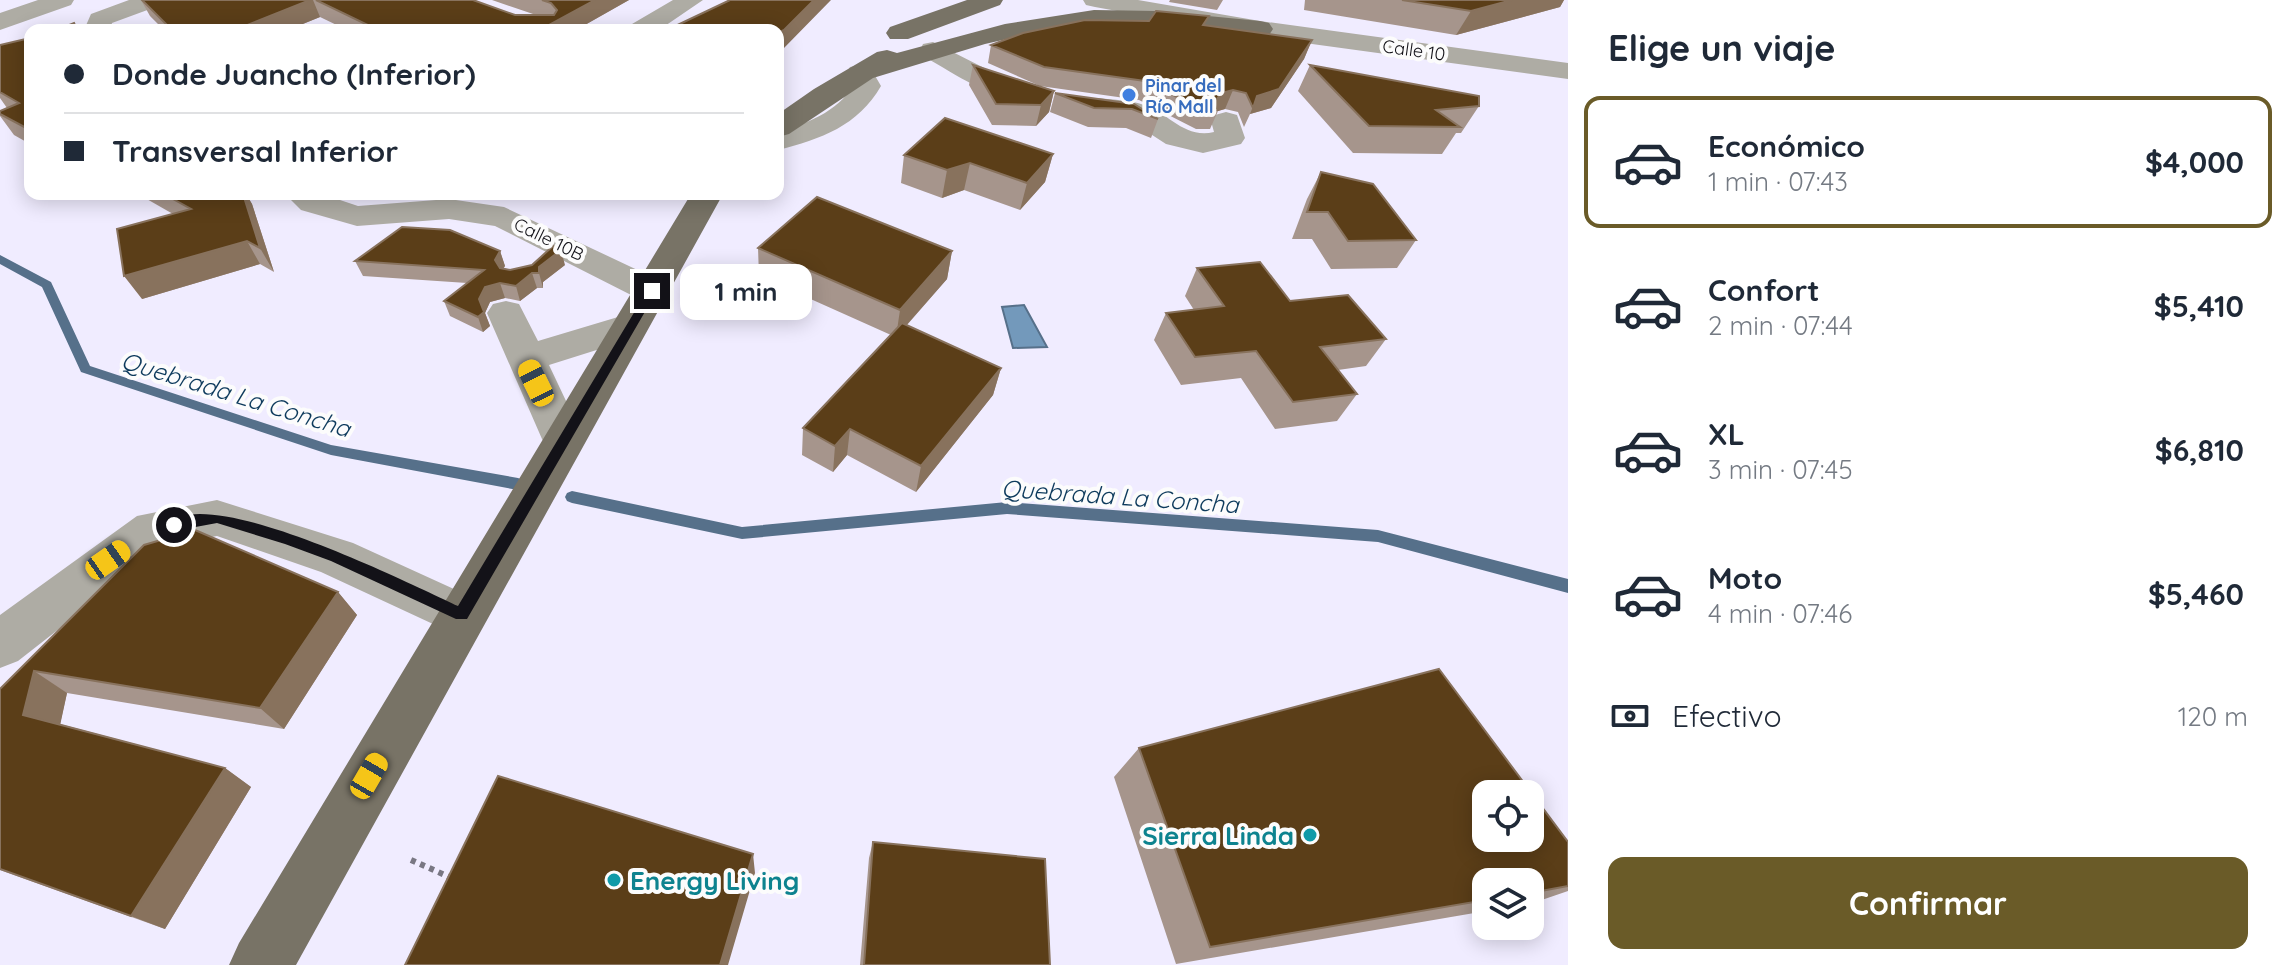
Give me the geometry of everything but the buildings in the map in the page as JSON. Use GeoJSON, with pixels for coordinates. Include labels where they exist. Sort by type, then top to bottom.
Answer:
{"type":"FeatureCollection","features":[{"type":"Feature","properties":{"kind":"main road"},"geometry":{"type":"LineString","coordinates":[[784,103],[805,84],[878,41],[991,0]]}},
{"type":"Feature","properties":{"kind":"main road"},"geometry":{"type":"LineString","coordinates":[[784,124],[860,73],[917,42],[1032,0]]}},
{"type":"Feature","properties":{"kind":"main road"},"geometry":{"type":"LineString","coordinates":[[860,73],[933,50],[1008,32],[1090,18],[1268,23]]}},
{"type":"Feature","properties":{"kind":"main road"},"geometry":{"type":"LineString","coordinates":[[261,965],[704,200]]}},
{"type":"Feature","properties":{"kind":"street"},"geometry":{"type":"LineString","coordinates":[[0,22],[62,0]]}},
{"type":"Feature","properties":{"kind":"street"},"geometry":{"type":"LineString","coordinates":[[100,24],[152,0]]}},
{"type":"Feature","properties":{"kind":"street"},"geometry":{"type":"LineString","coordinates":[[651,24],[691,0]]}},
{"type":"Feature","properties":{"kind":"street","name":"Calle 10"},"geometry":{"type":"LineString","coordinates":[[1095,0],[1268,23]]}},
{"type":"Feature","properties":{"kind":"street","name":"Calle 10"},"geometry":{"type":"LineString","coordinates":[[1137,0],[1442,54],[1568,71]]}},
{"type":"Feature","properties":{"kind":"street"},"geometry":{"type":"LineString","coordinates":[[1442,54],[1536,42]]}},
{"type":"Feature","properties":{"kind":"street"},"geometry":{"type":"LineString","coordinates":[[933,50],[990,82],[1066,104],[1137,112],[1177,138],[1203,144],[1230,138],[1226,121]]}},
{"type":"Feature","properties":{"kind":"street"},"geometry":{"type":"LineString","coordinates":[[784,140],[803,135],[846,111],[862,97],[867,86],[860,73]]}},
{"type":"Feature","properties":{"kind":"street","name":"Calle 10B"},"geometry":{"type":"LineString","coordinates":[[309,200],[357,216],[449,209],[504,217],[541,251],[652,291]]}},
{"type":"Feature","properties":{"kind":"street"},"geometry":{"type":"LineString","coordinates":[[506,313],[563,439]]}},
{"type":"Feature","properties":{"kind":"street"},"geometry":{"type":"LineString","coordinates":[[525,359],[628,327]]}},
{"type":"Feature","properties":{"kind":"street"},"geometry":{"type":"LineString","coordinates":[[0,645],[153,529],[217,518],[336,557],[461,615]]}},
{"type":"Feature","properties":{"kind":"path"},"geometry":{"type":"LineString","coordinates":[[411,860],[461,882]]}},
{"type":"Feature","properties":{"kind":"water"},"geometry":{"type":"Polygon","coordinates":[[[1024,305],[1047,347],[1013,348],[1002,307],[1024,305]]]}},
{"type":"Feature","properties":{"kind":"waterway","name":"Quebrada La Concha"},"geometry":{"type":"LineString","coordinates":[[0,259],[47,285],[85,369],[331,450],[518,484]]}},
{"type":"Feature","properties":{"kind":"waterway","name":"Quebrada La Concha"},"geometry":{"type":"LineString","coordinates":[[572,497],[742,533],[1007,508],[1378,536],[1568,586]]}},
{"type":"Feature","properties":{"kind":"place","name":"Pinar del Río Mall"},"geometry":{"type":"Point","coordinates":[1129,95]}},
{"type":"Feature","properties":{"kind":"place","name":"Sierra Linda"},"geometry":{"type":"Point","coordinates":[1310,835]}},
{"type":"Feature","properties":{"kind":"place","name":"Energy Living"},"geometry":{"type":"Point","coordinates":[614,880]}},
{"type":"Feature","properties":{"kind":"route"},"geometry":{"type":"LineString","coordinates":[[174,525],[217,518],[287,539],[336,557],[461,615],[652,291]]}}]}
